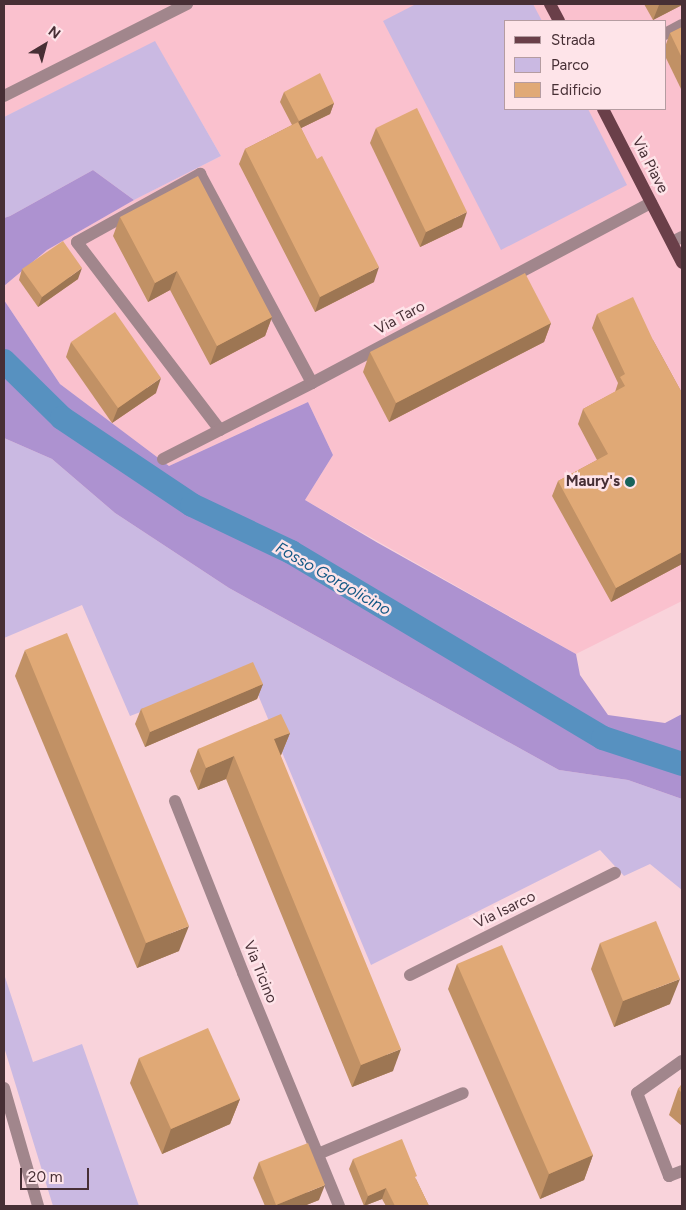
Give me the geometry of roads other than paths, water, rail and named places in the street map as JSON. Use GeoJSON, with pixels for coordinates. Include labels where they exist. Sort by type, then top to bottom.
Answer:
{"type":"FeatureCollection","features":[{"type":"Feature","properties":{"kind":"main road"},"geometry":{"type":"LineString","coordinates":[[550,4],[558,20]]}},
{"type":"Feature","properties":{"kind":"main road","name":"Via Piave"},"geometry":{"type":"LineString","coordinates":[[604,110],[651,203],[677,240],[682,263]]}},
{"type":"Feature","properties":{"kind":"street"},"geometry":{"type":"LineString","coordinates":[[4,96],[187,4]]}},
{"type":"Feature","properties":{"kind":"street"},"geometry":{"type":"LineString","coordinates":[[666,33],[682,25]]}},
{"type":"Feature","properties":{"kind":"street"},"geometry":{"type":"LineString","coordinates":[[220,430],[77,242],[200,174],[312,383]]}},
{"type":"Feature","properties":{"kind":"street","name":"Via Taro"},"geometry":{"type":"LineString","coordinates":[[163,459],[312,383],[651,203]]}},
{"type":"Feature","properties":{"kind":"street","name":"Via Ticino"},"geometry":{"type":"LineString","coordinates":[[175,801],[243,973],[339,1206]]}},
{"type":"Feature","properties":{"kind":"street","name":"Via Isarco"},"geometry":{"type":"LineString","coordinates":[[410,975],[615,873]]}},
{"type":"Feature","properties":{"kind":"street"},"geometry":{"type":"LineString","coordinates":[[682,1061],[637,1093],[669,1176],[682,1171]]}},
{"type":"Feature","properties":{"kind":"street"},"geometry":{"type":"LineString","coordinates":[[4,1088],[38,1206]]}},
{"type":"Feature","properties":{"kind":"street"},"geometry":{"type":"LineString","coordinates":[[318,1154],[463,1093]]}},
{"type":"Feature","properties":{"kind":"waterway","name":"Fosso Gorgolicino"},"geometry":{"type":"LineString","coordinates":[[4,361],[62,418],[192,505],[291,552],[603,738],[682,764]]}},
{"type":"Feature","properties":{"kind":"place","name":"Maury's"},"geometry":{"type":"Point","coordinates":[630,482]}}]}
